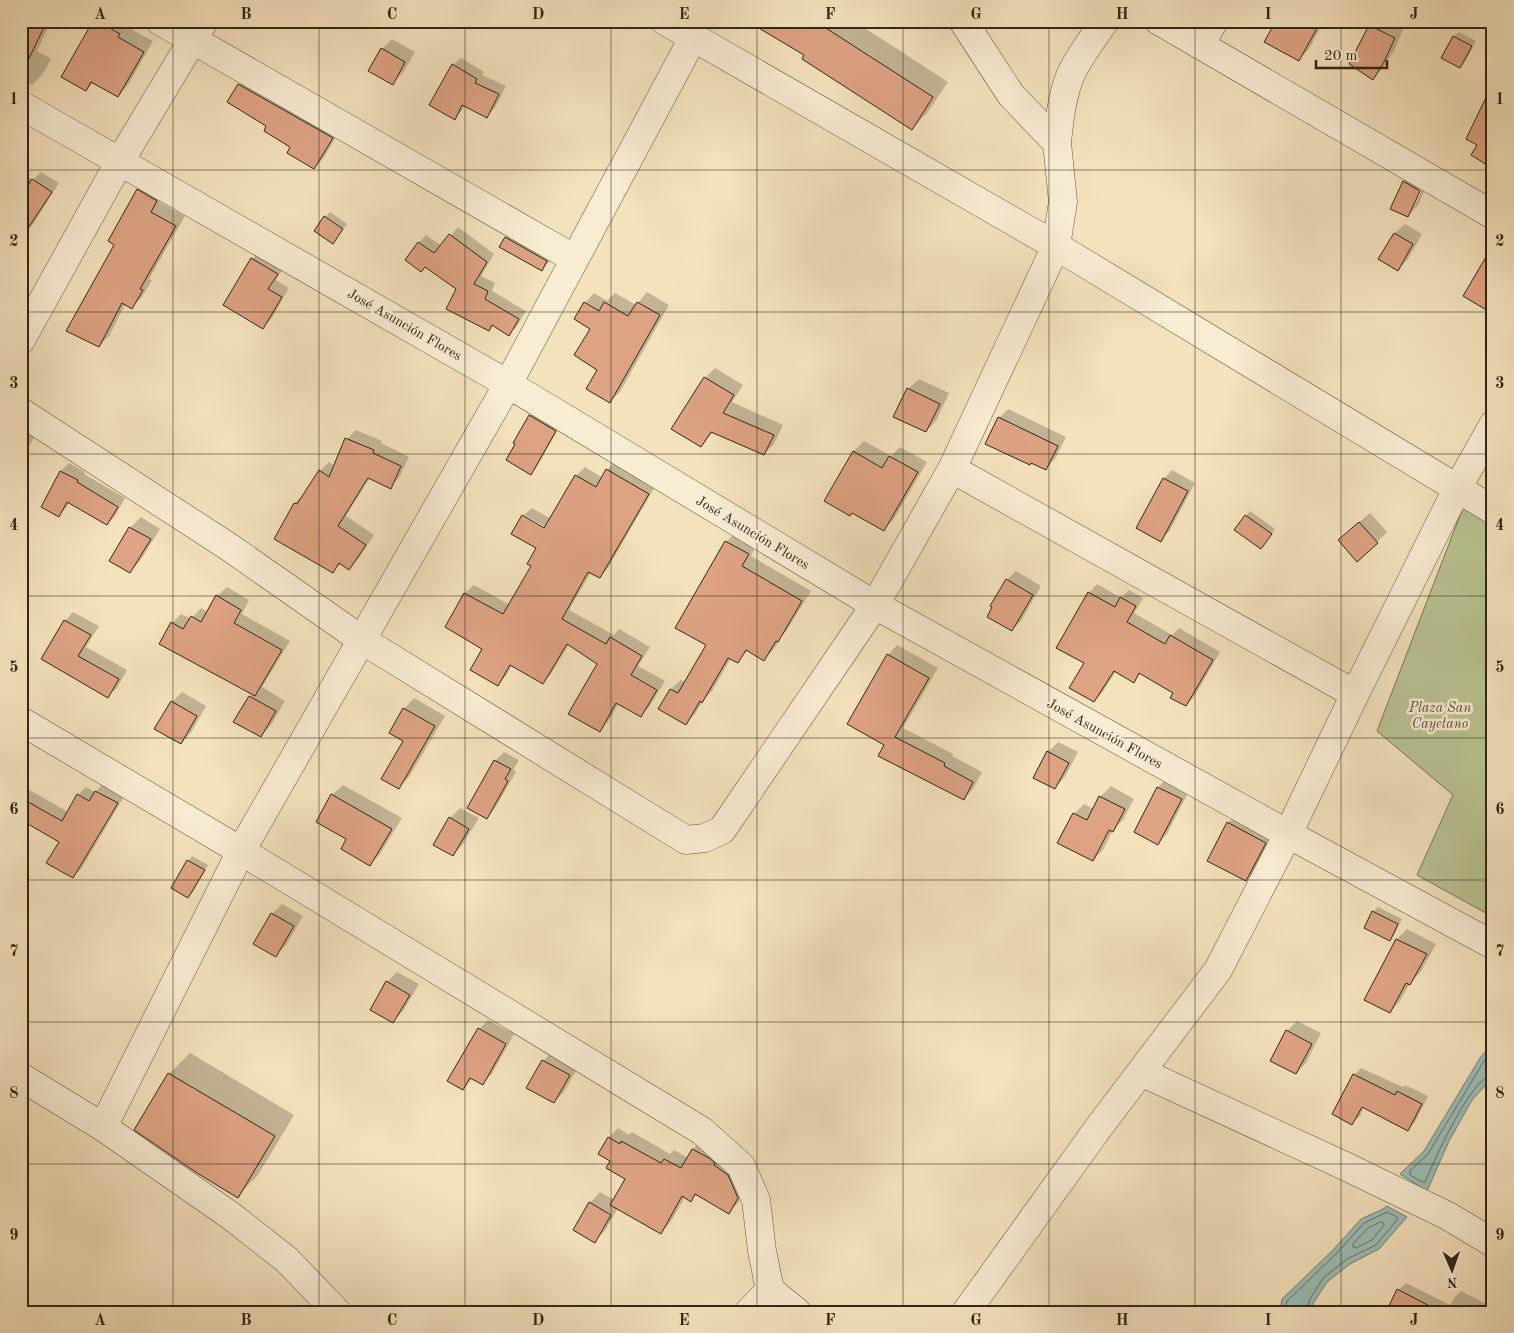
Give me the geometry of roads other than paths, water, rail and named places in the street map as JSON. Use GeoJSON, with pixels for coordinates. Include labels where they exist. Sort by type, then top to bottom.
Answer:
{"type":"FeatureCollection","features":[{"type":"Feature","properties":{"kind":"street"},"geometry":{"type":"LineString","coordinates":[[160,21],[198,31],[575,259]]}},
{"type":"Feature","properties":{"kind":"street"},"geometry":{"type":"LineString","coordinates":[[665,21],[1056,246],[1493,510]]}},
{"type":"Feature","properties":{"kind":"street"},"geometry":{"type":"LineString","coordinates":[[963,21],[1011,95],[1057,143]]}},
{"type":"Feature","properties":{"kind":"street"},"geometry":{"type":"LineString","coordinates":[[21,412],[229,547],[362,640],[686,840],[705,838],[722,830],[875,605],[952,469],[1056,246],[1063,202],[1057,143],[1060,115],[1071,74],[1091,40],[1105,21]]}},
{"type":"Feature","properties":{"kind":"street"},"geometry":{"type":"LineString","coordinates":[[1159,21],[1493,215]]}},
{"type":"Feature","properties":{"kind":"street"},"geometry":{"type":"LineString","coordinates":[[1200,45],[1214,21]]}},
{"type":"Feature","properties":{"kind":"street"},"geometry":{"type":"LineString","coordinates":[[21,340],[120,161],[198,31]]}},
{"type":"Feature","properties":{"kind":"street"},"geometry":{"type":"LineString","coordinates":[[103,1127],[241,850],[508,384],[693,38]]}},
{"type":"Feature","properties":{"kind":"street","name":"José Asunción Flores"},"geometry":{"type":"LineString","coordinates":[[21,105],[508,384],[875,605],[1288,834],[1493,945]]}},
{"type":"Feature","properties":{"kind":"street"},"geometry":{"type":"LineString","coordinates":[[966,1312],[1099,1127],[1218,970],[1288,834],[1355,694],[1457,490],[1493,425]]}},
{"type":"Feature","properties":{"kind":"street"},"geometry":{"type":"LineString","coordinates":[[952,469],[1355,694]]}},
{"type":"Feature","properties":{"kind":"street"},"geometry":{"type":"LineString","coordinates":[[21,721],[241,850],[702,1131],[741,1166],[756,1200],[762,1251],[770,1290],[797,1312]]}},
{"type":"Feature","properties":{"kind":"street"},"geometry":{"type":"LineString","coordinates":[[1141,1072],[1448,1216],[1493,1243]]}},
{"type":"Feature","properties":{"kind":"street"},"geometry":{"type":"LineString","coordinates":[[21,1077],[103,1127],[231,1216],[287,1260],[337,1312]]}},
{"type":"Feature","properties":{"kind":"street"},"geometry":{"type":"LineString","coordinates":[[749,1312],[770,1290]]}},
{"type":"Feature","properties":{"kind":"water"},"geometry":{"type":"Polygon","coordinates":[[[1493,1043],[1493,1077],[1472,1100],[1449,1141],[1427,1191],[1400,1174],[1424,1151],[1480,1058],[1493,1043]]]}},
{"type":"Feature","properties":{"kind":"water"},"geometry":{"type":"Polygon","coordinates":[[[1387,1206],[1407,1217],[1379,1249],[1350,1264],[1327,1282],[1310,1312],[1280,1312],[1282,1299],[1333,1250],[1361,1219],[1387,1206]]]}},
{"type":"Feature","properties":{"kind":"park label","name":"Plaza San Cayetano"},"geometry":{"type":"Point","coordinates":[1440,716]}}]}
